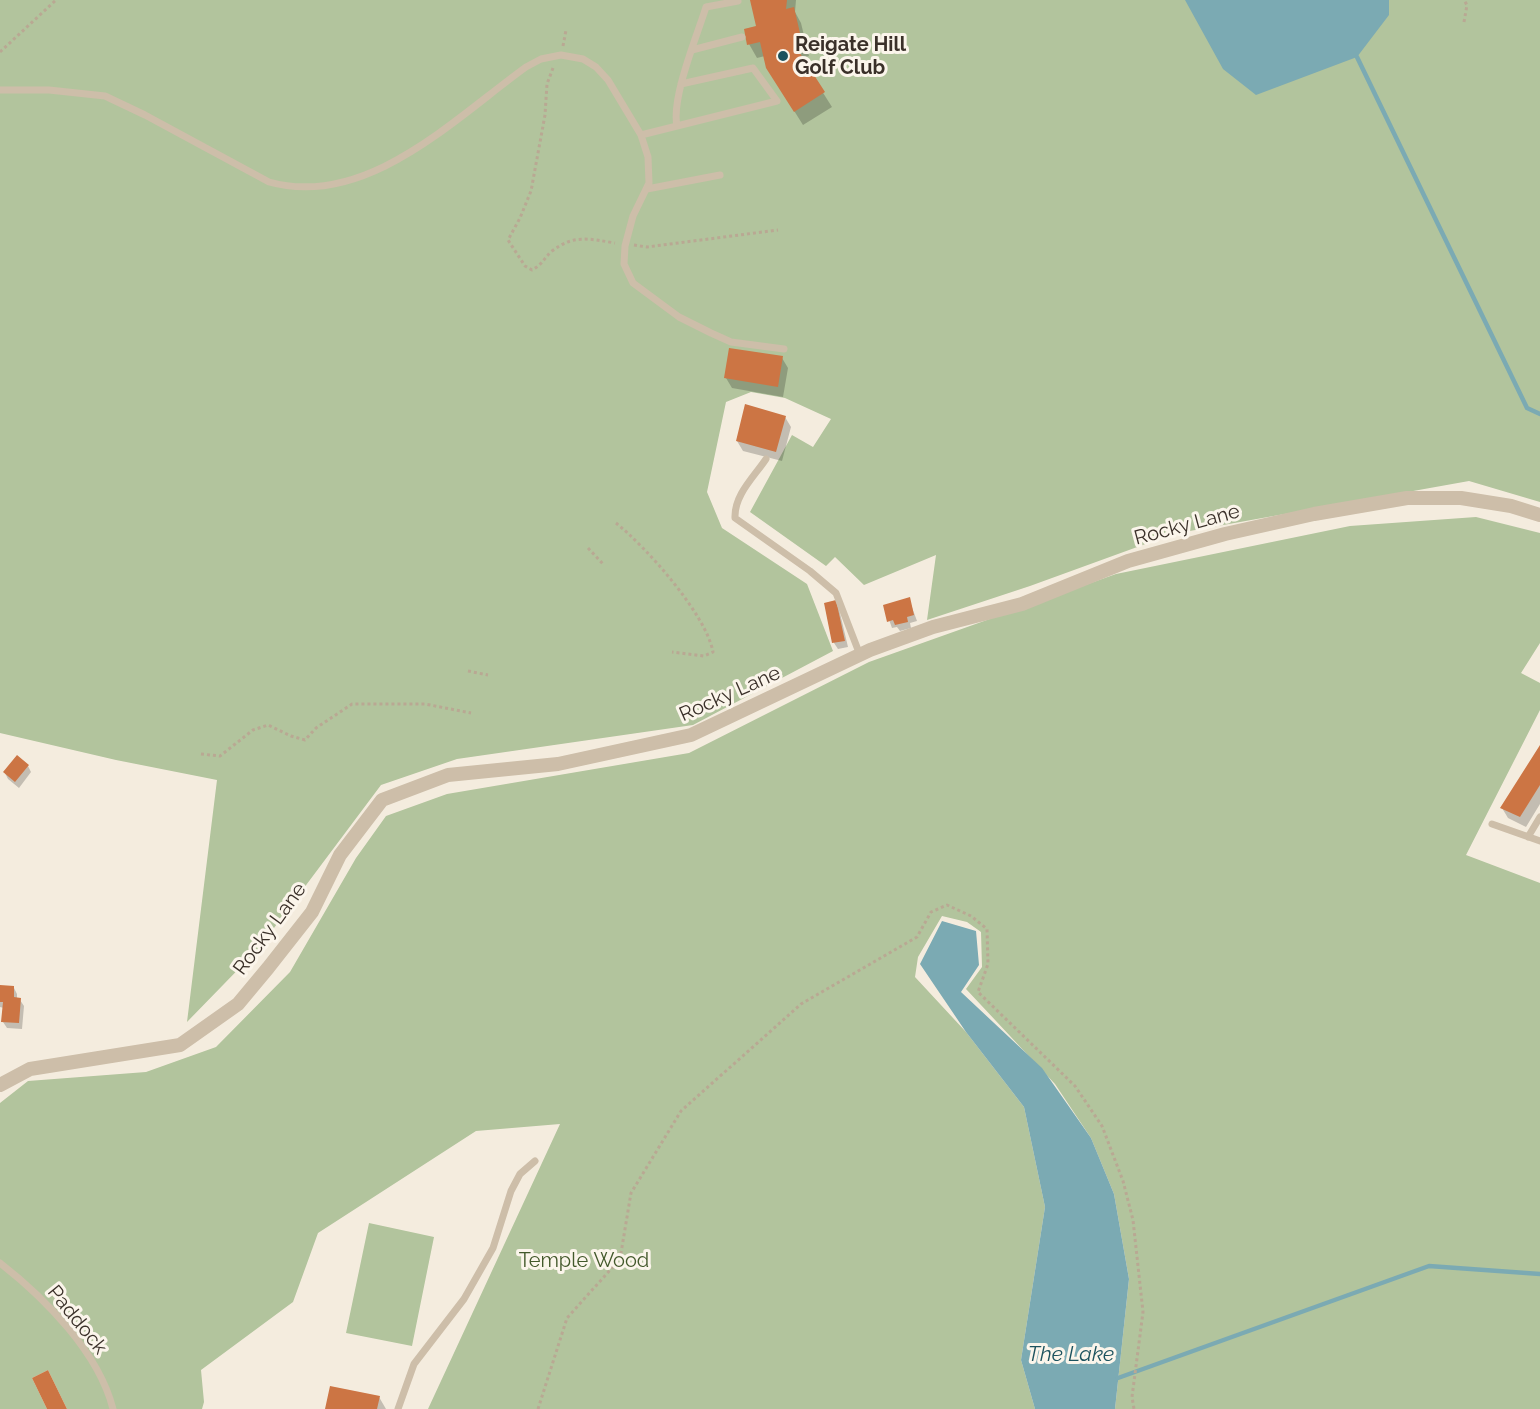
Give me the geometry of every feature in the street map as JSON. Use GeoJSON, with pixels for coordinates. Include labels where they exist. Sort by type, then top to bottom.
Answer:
{"type":"FeatureCollection","features":[{"type":"Feature","properties":{"kind":"street","name":"Rocky Lane"},"geometry":{"type":"LineString","coordinates":[[0,1085],[30,1069],[180,1045],[238,1004],[312,912],[340,855],[382,800],[448,775],[558,764],[691,735],[860,655],[933,627],[1022,604],[1128,561],[1225,534],[1314,514],[1407,498],[1461,498],[1511,506],[1540,515]]}},
{"type":"Feature","properties":{"kind":"lane"},"geometry":{"type":"LineString","coordinates":[[677,126],[675,115],[681,84],[706,7],[715,3],[738,1]]}},
{"type":"Feature","properties":{"kind":"lane"},"geometry":{"type":"LineString","coordinates":[[692,50],[742,37]]}},
{"type":"Feature","properties":{"kind":"lane"},"geometry":{"type":"LineString","coordinates":[[0,90],[49,90],[105,96],[145,115],[268,182],[288,187],[306,188],[346,180],[403,157],[526,67],[541,59],[561,55],[582,59],[596,67],[608,80],[641,135],[648,157],[650,183],[633,216],[626,244],[624,264],[633,283],[679,317],[731,342],[784,349]]}},
{"type":"Feature","properties":{"kind":"lane"},"geometry":{"type":"LineString","coordinates":[[641,135],[777,101],[753,68],[681,84]]}},
{"type":"Feature","properties":{"kind":"lane"},"geometry":{"type":"LineString","coordinates":[[647,189],[720,175]]}},
{"type":"Feature","properties":{"kind":"lane"},"geometry":{"type":"LineString","coordinates":[[766,459],[734,507],[735,518],[810,571],[836,593],[860,655]]}},
{"type":"Feature","properties":{"kind":"lane"},"geometry":{"type":"LineString","coordinates":[[1528,837],[1540,817]]}},
{"type":"Feature","properties":{"kind":"lane"},"geometry":{"type":"LineString","coordinates":[[1492,824],[1540,841]]}},
{"type":"Feature","properties":{"kind":"lane"},"geometry":{"type":"LineString","coordinates":[[398,1409],[414,1364],[464,1299],[493,1248],[511,1191],[520,1174],[535,1161]]}},
{"type":"Feature","properties":{"kind":"lane","name":"Paddock"},"geometry":{"type":"LineString","coordinates":[[0,1263],[41,1300],[70,1332],[100,1376],[112,1409]]}},
{"type":"Feature","properties":{"kind":"path"},"geometry":{"type":"LineString","coordinates":[[0,52],[56,0]]}},
{"type":"Feature","properties":{"kind":"path"},"geometry":{"type":"LineString","coordinates":[[1464,0],[1467,5],[1464,22]]}},
{"type":"Feature","properties":{"kind":"path"},"geometry":{"type":"LineString","coordinates":[[566,30],[561,55],[548,77],[545,115],[531,191],[508,240],[525,266],[532,270],[542,265],[552,251],[580,237],[647,247],[778,230]]}},
{"type":"Feature","properties":{"kind":"path"},"geometry":{"type":"LineString","coordinates":[[616,523],[635,538],[689,604],[711,641],[713,652],[704,656],[672,652]]}},
{"type":"Feature","properties":{"kind":"path"},"geometry":{"type":"LineString","coordinates":[[588,548],[603,564]]}},
{"type":"Feature","properties":{"kind":"path"},"geometry":{"type":"LineString","coordinates":[[468,672],[488,675]]}},
{"type":"Feature","properties":{"kind":"path"},"geometry":{"type":"LineString","coordinates":[[201,754],[220,756],[253,730],[268,725],[305,740],[316,728],[352,704],[425,704],[471,713]]}},
{"type":"Feature","properties":{"kind":"path"},"geometry":{"type":"LineString","coordinates":[[538,1409],[567,1318],[620,1259],[631,1193],[681,1111],[801,1004],[917,938],[931,912],[947,905],[970,916],[987,929],[988,964],[978,992],[1075,1086],[1102,1126],[1123,1181],[1132,1220],[1143,1312],[1132,1397],[1134,1409]]}},
{"type":"Feature","properties":{"kind":"green space","name":"Reigate Hill Golf Club"},"geometry":{"type":"Polygon","coordinates":[[[0,0],[1540,0],[1540,502],[1469,481],[1173,534],[1030,586],[927,620],[936,555],[864,585],[835,557],[826,566],[750,512],[792,435],[813,447],[831,419],[785,398],[751,392],[726,402],[707,492],[722,528],[807,584],[833,651],[693,725],[457,759],[381,785],[259,948],[187,1022],[217,780],[116,760],[0,733],[0,0]]]}},
{"type":"Feature","properties":{"kind":"green space","name":"Temple Wood"},"geometry":{"type":"Polygon","coordinates":[[[1476,517],[1540,533],[1540,643],[1521,673],[1540,683],[1540,710],[1466,855],[1540,883],[1540,1409],[1115,1409],[1129,1279],[1114,1194],[1091,1138],[1055,1084],[966,989],[982,967],[981,932],[967,922],[942,916],[918,957],[915,977],[966,1032],[1024,1107],[1045,1207],[1021,1360],[1035,1409],[428,1409],[560,1124],[476,1131],[318,1233],[293,1302],[201,1370],[204,1402],[202,1409],[67,1409],[48,1370],[32,1378],[47,1409],[0,1409],[0,1103],[28,1081],[146,1072],[216,1047],[290,972],[356,858],[386,816],[447,794],[689,753],[869,662],[1116,574],[1350,526],[1476,517]]]}},
{"type":"Feature","properties":{"kind":"green space"},"geometry":{"type":"Polygon","coordinates":[[[369,1223],[434,1237],[412,1346],[346,1333],[369,1223]]]}},
{"type":"Feature","properties":{"kind":"water"},"geometry":{"type":"Polygon","coordinates":[[[1185,0],[1389,0],[1389,15],[1357,57],[1256,95],[1223,69],[1185,0]]]}},
{"type":"Feature","properties":{"kind":"water","name":"The Lake"},"geometry":{"type":"Polygon","coordinates":[[[942,921],[976,931],[979,965],[961,992],[1042,1068],[1091,1138],[1114,1194],[1129,1279],[1115,1409],[1035,1409],[1021,1360],[1045,1207],[1024,1107],[966,1032],[920,964],[942,921]]]}},
{"type":"Feature","properties":{"kind":"building","name":"Reigate Hill Golf Club"},"geometry":{"type":"Polygon","coordinates":[[[750,0],[787,0],[786,9],[794,7],[802,42],[794,44],[825,92],[794,112],[766,68],[760,42],[747,45],[744,29],[756,26],[750,0]]]}},
{"type":"Feature","properties":{"kind":"building"},"geometry":{"type":"Polygon","coordinates":[[[729,348],[783,356],[778,387],[724,378],[729,348]]]}},
{"type":"Feature","properties":{"kind":"building"},"geometry":{"type":"Polygon","coordinates":[[[745,404],[786,416],[776,452],[736,441],[745,404]]]}},
{"type":"Feature","properties":{"kind":"building"},"geometry":{"type":"Polygon","coordinates":[[[910,597],[914,615],[907,617],[908,622],[895,625],[893,620],[887,622],[883,605],[910,597]]]}},
{"type":"Feature","properties":{"kind":"building"},"geometry":{"type":"Polygon","coordinates":[[[836,600],[845,641],[832,643],[824,603],[836,600]]]}},
{"type":"Feature","properties":{"kind":"building"},"geometry":{"type":"Polygon","coordinates":[[[1540,745],[1540,785],[1520,817],[1500,808],[1540,745]]]}},
{"type":"Feature","properties":{"kind":"building"},"geometry":{"type":"Polygon","coordinates":[[[17,755],[29,765],[15,782],[3,772],[17,755]]]}},
{"type":"Feature","properties":{"kind":"building"},"geometry":{"type":"Polygon","coordinates":[[[0,985],[14,986],[14,997],[21,998],[19,1023],[1,1022],[3,1002],[0,1002],[0,985]]]}},
{"type":"Feature","properties":{"kind":"building"},"geometry":{"type":"Polygon","coordinates":[[[48,1370],[67,1409],[47,1409],[32,1378],[48,1370]]]}},
{"type":"Feature","properties":{"kind":"building"},"geometry":{"type":"Polygon","coordinates":[[[330,1386],[380,1396],[377,1409],[325,1409],[330,1386]]]}},
{"type":"Feature","properties":{"kind":"waterway"},"geometry":{"type":"LineString","coordinates":[[1357,57],[1527,408],[1540,414]]}},
{"type":"Feature","properties":{"kind":"waterway"},"geometry":{"type":"LineString","coordinates":[[1118,1378],[1429,1266],[1540,1274]]}},
{"type":"Feature","properties":{"kind":"place","name":"Reigate Hill Golf Club"},"geometry":{"type":"Point","coordinates":[783,56]}}]}
